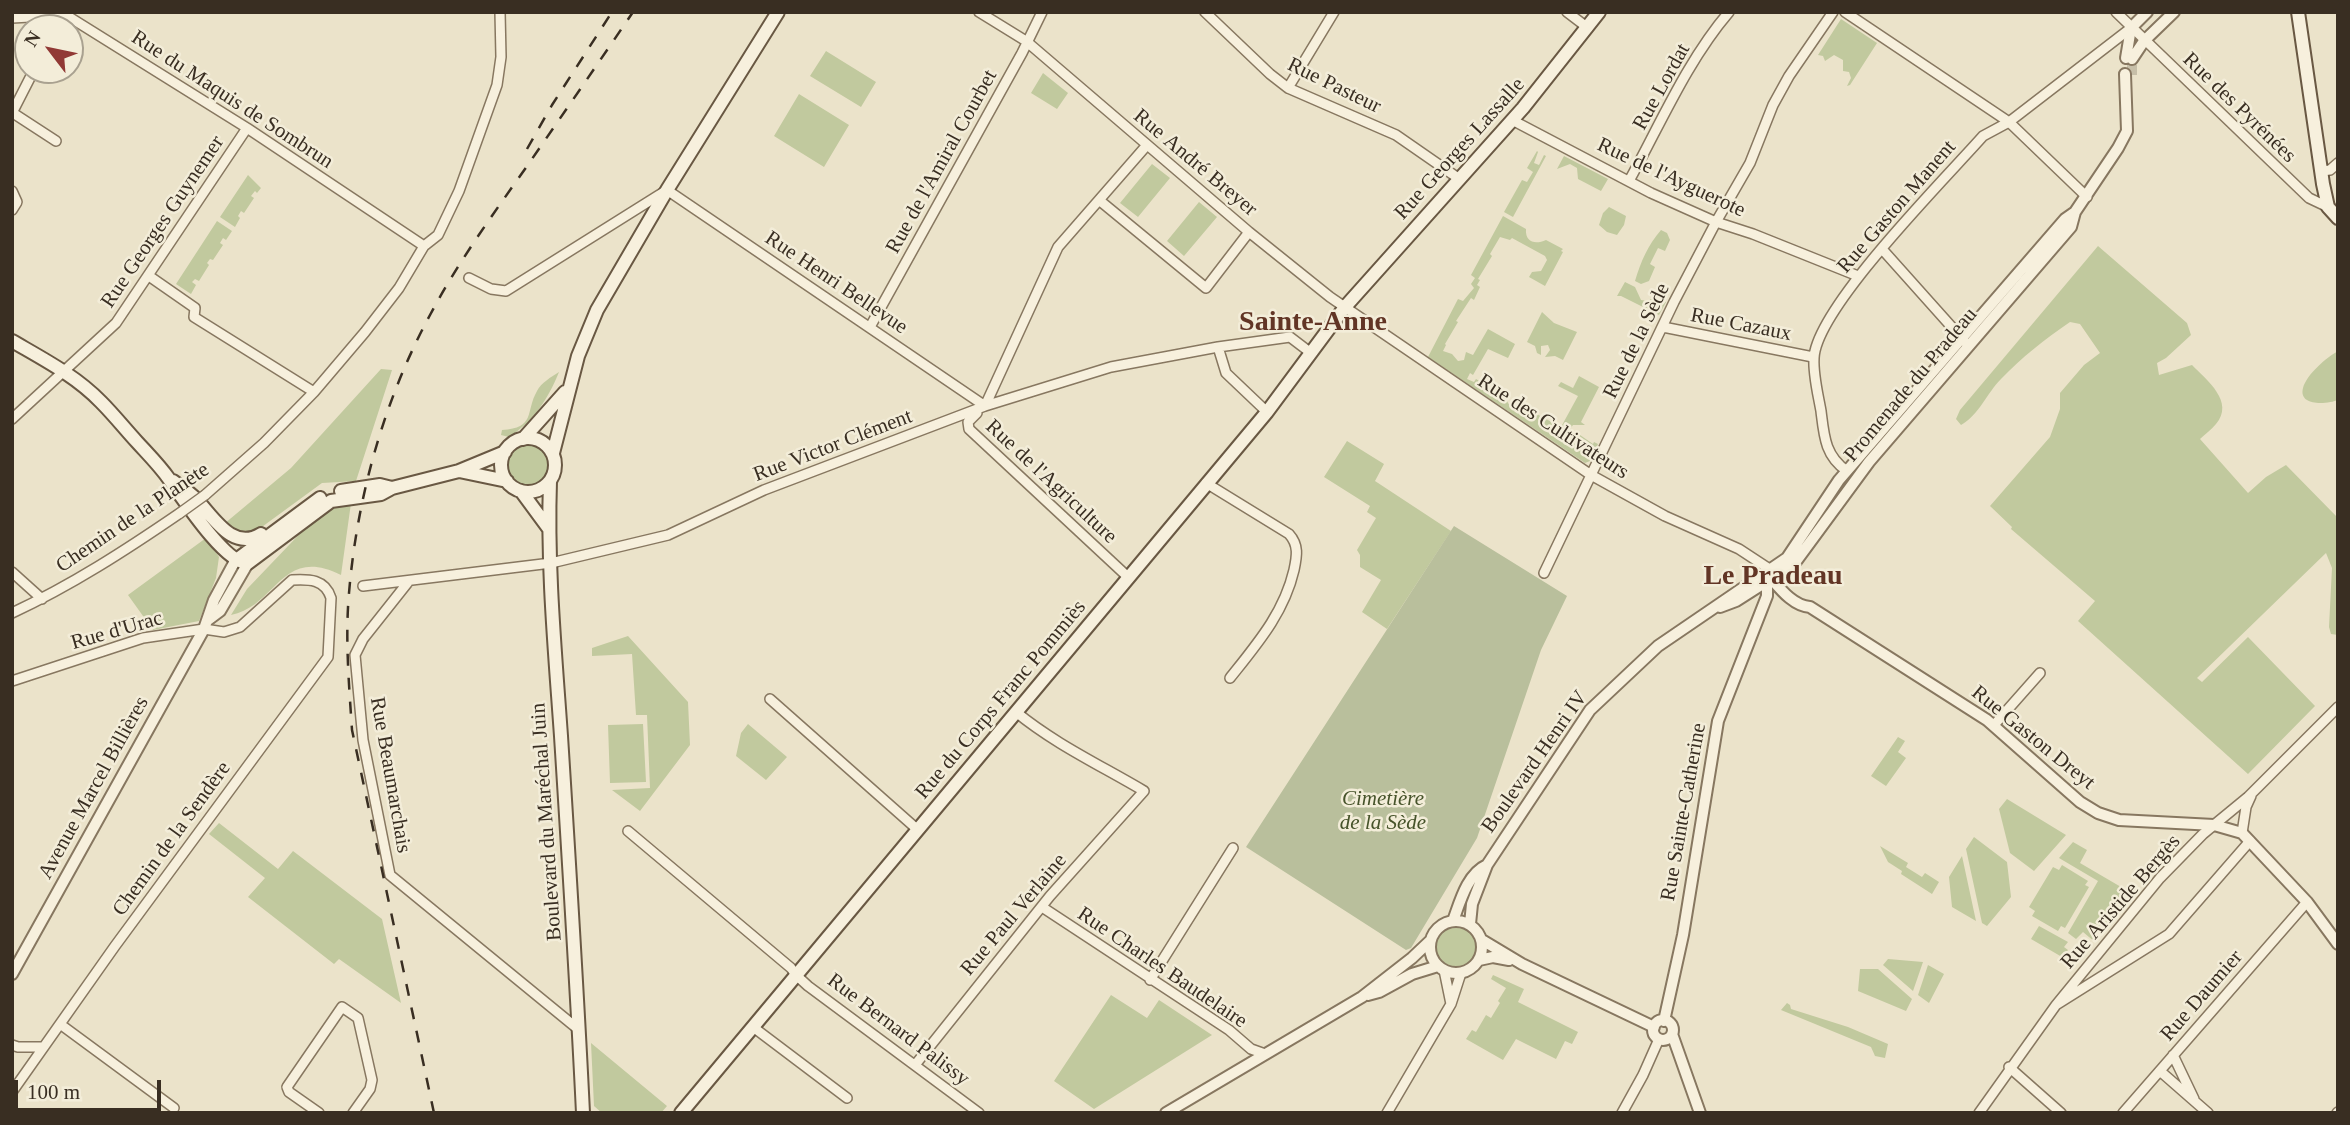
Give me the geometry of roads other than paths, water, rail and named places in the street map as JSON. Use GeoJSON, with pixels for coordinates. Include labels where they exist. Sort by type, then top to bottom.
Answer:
{"type":"FeatureCollection","features":[{"type":"Feature","properties":{"kind":"main road"},"geometry":{"type":"LineString","coordinates":[[520,491],[537,491],[550,481],[555,468],[553,453],[569,385],[597,310],[667,190],[778,12]]}},
{"type":"Feature","properties":{"kind":"main road","name":"Rue Georges Lassalle"},"geometry":{"type":"LineString","coordinates":[[1345,307],[1512,120],[1600,12]]}},
{"type":"Feature","properties":{"kind":"main road"},"geometry":{"type":"LineString","coordinates":[[2298,12],[2328,206],[2338,218]]}},
{"type":"Feature","properties":{"kind":"main road","name":"Rue du Corps Franc Pommiès"},"geometry":{"type":"LineString","coordinates":[[681,1113],[1267,412],[1345,307]]}},
{"type":"Feature","properties":{"kind":"main road"},"geometry":{"type":"LineString","coordinates":[[12,341],[62,371],[100,400],[167,477],[184,503],[242,559]]}},
{"type":"Feature","properties":{"kind":"main road"},"geometry":{"type":"LineString","coordinates":[[242,559],[331,501],[381,494],[392,488],[459,471],[505,452],[513,443],[523,439],[569,385]]}},
{"type":"Feature","properties":{"kind":"main road"},"geometry":{"type":"LineString","coordinates":[[523,439],[541,441],[553,453]]}},
{"type":"Feature","properties":{"kind":"main road"},"geometry":{"type":"LineString","coordinates":[[505,452],[502,467],[507,481]]}},
{"type":"Feature","properties":{"kind":"main road"},"geometry":{"type":"LineString","coordinates":[[459,471],[507,481],[520,491],[549,529]]}},
{"type":"Feature","properties":{"kind":"main road"},"geometry":{"type":"LineString","coordinates":[[167,477],[193,496],[227,534],[242,559]]}},
{"type":"Feature","properties":{"kind":"main road","name":"Boulevard du Maréchal Juin"},"geometry":{"type":"LineString","coordinates":[[550,481],[549,529],[583,1113]]}},
{"type":"Feature","properties":{"kind":"main road"},"geometry":{"type":"LineString","coordinates":[[242,559],[298,513],[327,494],[380,485],[392,488]]}},
{"type":"Feature","properties":{"kind":"main road"},"geometry":{"type":"LineString","coordinates":[[227,534],[251,539],[286,516],[298,513]]}},
{"type":"Feature","properties":{"kind":"street","name":"Chemin de la Planète"},"geometry":{"type":"LineString","coordinates":[[12,613],[114,558],[205,495],[264,443],[314,392],[390,299],[424,246],[438,235],[459,191],[497,85],[501,57],[500,12]]}},
{"type":"Feature","properties":{"kind":"street","name":"Rue André Breyer"},"geometry":{"type":"LineString","coordinates":[[979,12],[1026,41],[1249,232],[1345,307]]}},
{"type":"Feature","properties":{"kind":"street","name":"Rue de l'Amiral Courbet"},"geometry":{"type":"LineString","coordinates":[[870,327],[1042,12]]}},
{"type":"Feature","properties":{"kind":"street","name":"Rue Pasteur"},"geometry":{"type":"LineString","coordinates":[[1205,12],[1288,88],[1396,135],[1458,178]]}},
{"type":"Feature","properties":{"kind":"street"},"geometry":{"type":"LineString","coordinates":[[1288,88],[1334,12]]}},
{"type":"Feature","properties":{"kind":"street"},"geometry":{"type":"LineString","coordinates":[[1567,12],[1588,28]]}},
{"type":"Feature","properties":{"kind":"street","name":"Rue Lordat"},"geometry":{"type":"LineString","coordinates":[[1629,181],[1714,30],[1729,12]]}},
{"type":"Feature","properties":{"kind":"street","name":"Rue de la Sède"},"geometry":{"type":"LineString","coordinates":[[1544,573],[1663,327],[1716,222],[1750,163],[1778,95],[1833,12]]}},
{"type":"Feature","properties":{"kind":"street"},"geometry":{"type":"LineString","coordinates":[[1845,12],[2009,122],[2087,197]]}},
{"type":"Feature","properties":{"kind":"street","name":"Rue des Pyrénées"},"geometry":{"type":"LineString","coordinates":[[2116,12],[2309,198],[2328,206]]}},
{"type":"Feature","properties":{"kind":"street"},"geometry":{"type":"LineString","coordinates":[[2147,12],[2131,27],[2129,59],[2174,12]]}},
{"type":"Feature","properties":{"kind":"street","name":"Rue du Maquis de Sombrun"},"geometry":{"type":"LineString","coordinates":[[66,13],[247,128],[424,246]]}},
{"type":"Feature","properties":{"kind":"street"},"geometry":{"type":"LineString","coordinates":[[12,18],[66,13]]}},
{"type":"Feature","properties":{"kind":"street","name":"Rue Gaston Manent"},"geometry":{"type":"LineString","coordinates":[[1813,357],[1826,326],[1858,276],[1983,136],[2009,122],[2131,27]]}},
{"type":"Feature","properties":{"kind":"street","name":"Promenade du Pradeau"},"geometry":{"type":"LineString","coordinates":[[1771,576],[1787,558],[1847,471],[2087,197],[2125,137],[2128,126],[2128,74]]}},
{"type":"Feature","properties":{"kind":"street"},"geometry":{"type":"LineString","coordinates":[[27,84],[12,113],[56,141]]}},
{"type":"Feature","properties":{"kind":"street","name":"Rue de l'Ayguerote"},"geometry":{"type":"LineString","coordinates":[[1512,120],[1629,181],[1716,222],[1858,276]]}},
{"type":"Feature","properties":{"kind":"street","name":"Rue Georges Guynemer"},"geometry":{"type":"LineString","coordinates":[[12,419],[116,323],[247,128]]}},
{"type":"Feature","properties":{"kind":"street"},"geometry":{"type":"LineString","coordinates":[[983,408],[1058,247],[1147,145]]}},
{"type":"Feature","properties":{"kind":"street"},"geometry":{"type":"LineString","coordinates":[[2322,172],[2330,170],[2338,163]]}},
{"type":"Feature","properties":{"kind":"street"},"geometry":{"type":"LineString","coordinates":[[469,278],[491,289],[506,291],[667,190]]}},
{"type":"Feature","properties":{"kind":"street","name":"Rue Henri Bellevue"},"geometry":{"type":"LineString","coordinates":[[667,190],[870,327],[983,408]]}},
{"type":"Feature","properties":{"kind":"street"},"geometry":{"type":"LineString","coordinates":[[12,191],[17,202],[12,210]]}},
{"type":"Feature","properties":{"kind":"street"},"geometry":{"type":"LineString","coordinates":[[1099,200],[1206,288],[1249,232]]}},
{"type":"Feature","properties":{"kind":"street","name":"Promenade du Pradeau"},"geometry":{"type":"LineString","coordinates":[[1771,576],[1794,564],[1869,462],[2071,228],[2075,212]]}},
{"type":"Feature","properties":{"kind":"street"},"geometry":{"type":"LineString","coordinates":[[1882,249],[1962,337],[1966,343],[1964,351]]}},
{"type":"Feature","properties":{"kind":"street"},"geometry":{"type":"LineString","coordinates":[[149,276],[195,307],[194,317],[314,392]]}},
{"type":"Feature","properties":{"kind":"street","name":"Rue des Cultivateurs"},"geometry":{"type":"LineString","coordinates":[[1345,307],[1591,475],[1653,510],[1739,549],[1771,576]]}},
{"type":"Feature","properties":{"kind":"street","name":"Rue Cazaux"},"geometry":{"type":"LineString","coordinates":[[1663,327],[1813,357]]}},
{"type":"Feature","properties":{"kind":"street","name":"Rue Victor Clément"},"geometry":{"type":"LineString","coordinates":[[363,586],[551,563],[668,535],[764,490],[983,408],[1111,367],[1290,337],[1311,353]]}},
{"type":"Feature","properties":{"kind":"street"},"geometry":{"type":"LineString","coordinates":[[1218,347],[1226,373],[1267,412]]}},
{"type":"Feature","properties":{"kind":"street"},"geometry":{"type":"LineString","coordinates":[[1813,357],[1825,445],[1836,464],[1847,471]]}},
{"type":"Feature","properties":{"kind":"street","name":"Rue de l'Agriculture"},"geometry":{"type":"LineString","coordinates":[[983,408],[968,422],[969,429],[1129,578]]}},
{"type":"Feature","properties":{"kind":"street"},"geometry":{"type":"LineString","coordinates":[[1206,483],[1289,534],[1296,544],[1295,563],[1283,605],[1276,619],[1230,678]]}},
{"type":"Feature","properties":{"kind":"street","name":"Avenue Marcel Billières"},"geometry":{"type":"LineString","coordinates":[[12,974],[206,625],[220,611],[242,559]]}},
{"type":"Feature","properties":{"kind":"street"},"geometry":{"type":"LineString","coordinates":[[12,572],[42,599]]}},
{"type":"Feature","properties":{"kind":"street","name":"Rue Gaston Dreyt"},"geometry":{"type":"LineString","coordinates":[[1771,576],[1778,587],[1804,607],[1810,607],[1945,691],[1994,725],[2080,802],[2098,813],[2119,820],[2214,825],[2242,833]]}},
{"type":"Feature","properties":{"kind":"street","name":"Boulevard Henri IV"},"geometry":{"type":"LineString","coordinates":[[1470,924],[1472,904],[1487,865],[1590,710],[1658,646],[1717,607],[1736,601],[1771,576]]}},
{"type":"Feature","properties":{"kind":"street","name":"Rue Sainte-Catherine"},"geometry":{"type":"LineString","coordinates":[[1659,1024],[1683,935],[1718,721],[1767,596],[1771,576]]}},
{"type":"Feature","properties":{"kind":"street","name":"Rue d'Urac"},"geometry":{"type":"LineString","coordinates":[[12,681],[143,638],[206,625],[225,632],[240,628],[292,580],[310,579],[320,583],[328,590],[331,598]]}},
{"type":"Feature","properties":{"kind":"street","name":"Rue Beaumarchais"},"geometry":{"type":"LineString","coordinates":[[409,581],[363,639],[355,655],[363,740],[390,875],[578,1029]]}},
{"type":"Feature","properties":{"kind":"street","name":"Chemin de la Sendère"},"geometry":{"type":"LineString","coordinates":[[12,1092],[115,946],[328,657],[331,598]]}},
{"type":"Feature","properties":{"kind":"street"},"geometry":{"type":"LineString","coordinates":[[1994,725],[2040,673]]}},
{"type":"Feature","properties":{"kind":"street"},"geometry":{"type":"LineString","coordinates":[[770,699],[918,830]]}},
{"type":"Feature","properties":{"kind":"street","name":"Rue Aristide Bergès"},"geometry":{"type":"LineString","coordinates":[[1979,1113],[2056,1005],[2160,878],[2338,707]]}},
{"type":"Feature","properties":{"kind":"street","name":"Rue Paul Verlaine"},"geometry":{"type":"LineString","coordinates":[[915,1065],[1042,907],[1144,791],[1057,743],[1016,712]]}},
{"type":"Feature","properties":{"kind":"street"},"geometry":{"type":"LineString","coordinates":[[2253,791],[2246,807],[2242,833],[2307,902],[2338,944]]}},
{"type":"Feature","properties":{"kind":"street","name":"Rue Bernard Palissy"},"geometry":{"type":"LineString","coordinates":[[628,831],[796,975],[979,1113]]}},
{"type":"Feature","properties":{"kind":"street"},"geometry":{"type":"LineString","coordinates":[[2056,1005],[2169,934],[2250,841]]}},
{"type":"Feature","properties":{"kind":"street"},"geometry":{"type":"LineString","coordinates":[[1150,980],[1233,848]]}},
{"type":"Feature","properties":{"kind":"street","name":"Boulevard Henri IV"},"geometry":{"type":"LineString","coordinates":[[1453,921],[1463,892],[1480,868],[1487,865]]}},
{"type":"Feature","properties":{"kind":"street","name":"Rue Daumier"},"geometry":{"type":"LineString","coordinates":[[2123,1113],[2307,902]]}},
{"type":"Feature","properties":{"kind":"street","name":"Rue Charles Baudelaire"},"geometry":{"type":"LineString","coordinates":[[1042,907],[1229,1030],[1251,1049],[1265,1054]]}},
{"type":"Feature","properties":{"kind":"street"},"geometry":{"type":"LineString","coordinates":[[1166,1113],[1362,997],[1412,958],[1439,927],[1453,921],[1470,924],[1482,940],[1522,964],[1659,1024],[1672,1027],[1672,1034],[1700,1113]]}},
{"type":"Feature","properties":{"kind":"street"},"geometry":{"type":"LineString","coordinates":[[1430,940],[1431,954],[1441,968],[1451,1004]]}},
{"type":"Feature","properties":{"kind":"street"},"geometry":{"type":"LineString","coordinates":[[1362,997],[1379,992],[1412,974],[1441,968],[1461,973],[1475,966],[1479,960],[1482,940]]}},
{"type":"Feature","properties":{"kind":"street"},"geometry":{"type":"LineString","coordinates":[[2096,955],[2097,966],[2105,974]]}},
{"type":"Feature","properties":{"kind":"street"},"geometry":{"type":"LineString","coordinates":[[1479,960],[1493,957],[1522,964]]}},
{"type":"Feature","properties":{"kind":"street"},"geometry":{"type":"LineString","coordinates":[[1387,1113],[1451,1004],[1461,973]]}},
{"type":"Feature","properties":{"kind":"street"},"geometry":{"type":"LineString","coordinates":[[319,1113],[306,1109],[289,1092],[288,1082],[342,1007],[358,1018],[372,1080],[370,1089],[353,1113]]}},
{"type":"Feature","properties":{"kind":"street"},"geometry":{"type":"LineString","coordinates":[[60,1024],[174,1108]]}},
{"type":"Feature","properties":{"kind":"street"},"geometry":{"type":"LineString","coordinates":[[1659,1024],[1654,1034],[1660,1040],[1667,1040],[1672,1034]]}},
{"type":"Feature","properties":{"kind":"street"},"geometry":{"type":"LineString","coordinates":[[753,1027],[847,1098]]}},
{"type":"Feature","properties":{"kind":"street"},"geometry":{"type":"LineString","coordinates":[[1622,1113],[1660,1040]]}},
{"type":"Feature","properties":{"kind":"street"},"geometry":{"type":"LineString","coordinates":[[12,1045],[18,1048],[43,1047]]}},
{"type":"Feature","properties":{"kind":"street"},"geometry":{"type":"LineString","coordinates":[[2173,1055],[2195,1100]]}},
{"type":"Feature","properties":{"kind":"street"},"geometry":{"type":"LineString","coordinates":[[2009,1068],[2060,1113]]}},
{"type":"Feature","properties":{"kind":"street"},"geometry":{"type":"LineString","coordinates":[[2160,1071],[2208,1113]]}},
{"type":"Feature","properties":{"kind":"tunnel"},"geometry":{"type":"LineString","coordinates":[[2132,59],[2132,75]]}},
{"type":"Feature","properties":{"kind":"railway"},"geometry":{"type":"LineString","coordinates":[[527,149],[612,12]]}},
{"type":"Feature","properties":{"kind":"railway"},"geometry":{"type":"LineString","coordinates":[[434,1113],[352,730],[348,610],[359,521],[366,485],[386,415],[430,315],[475,241],[633,12]]}},
{"type":"Feature","properties":{"kind":"district","name":"Sainte-Anne"},"geometry":{"type":"Point","coordinates":[1313,323]}},
{"type":"Feature","properties":{"kind":"district","name":"Le Pradeau"},"geometry":{"type":"Point","coordinates":[1773,577]}},
{"type":"Feature","properties":{"kind":"park label","name":"Cimetière de la Sède"},"geometry":{"type":"Point","coordinates":[1383,811]}}]}
